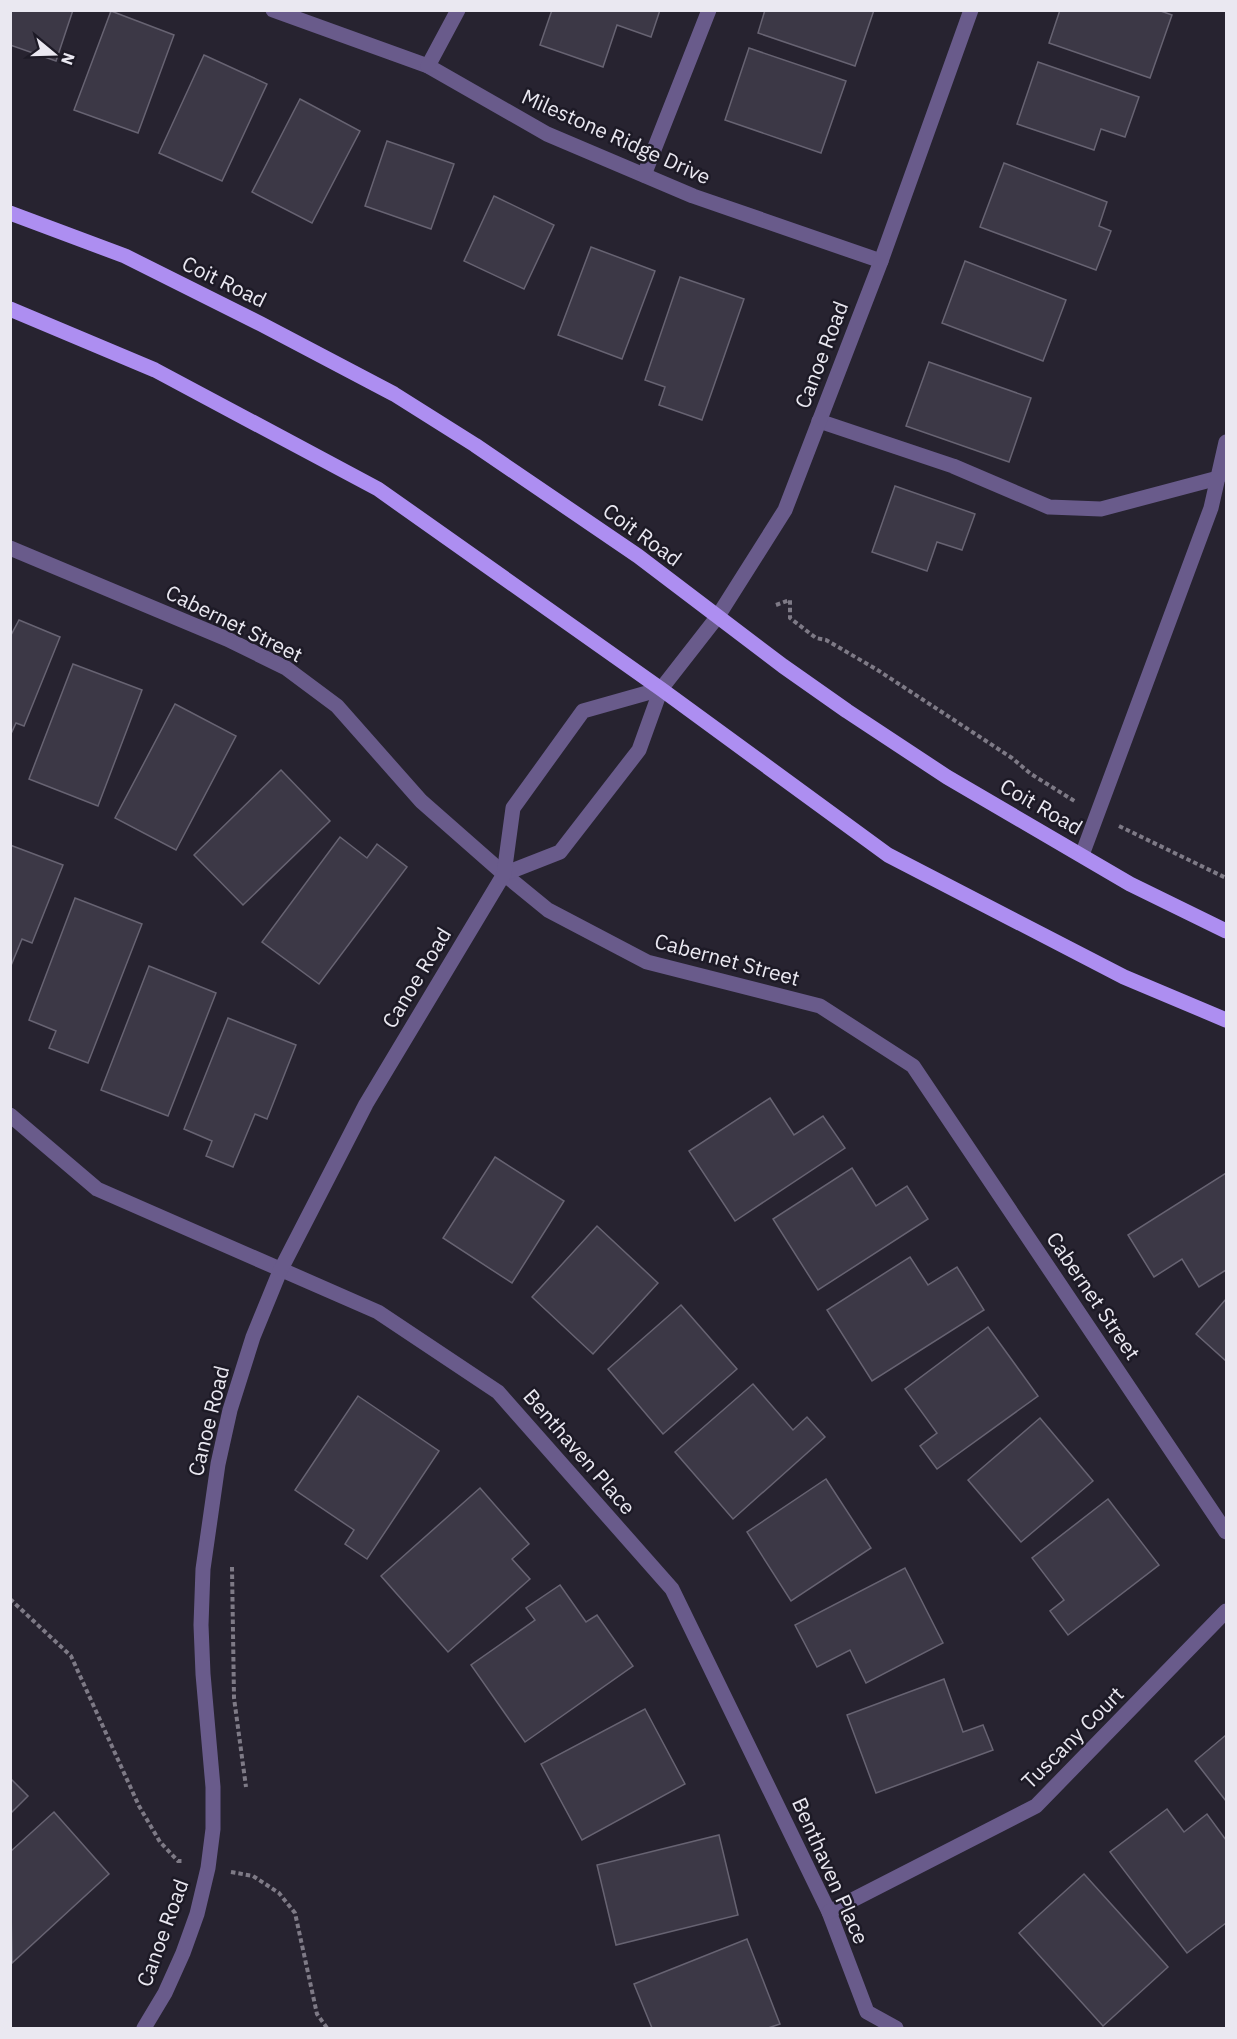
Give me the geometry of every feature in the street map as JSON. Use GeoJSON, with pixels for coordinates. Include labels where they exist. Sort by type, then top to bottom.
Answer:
{"type":"FeatureCollection","features":[{"type":"Feature","properties":{"kind":"main road","name":"Coit Road"},"geometry":{"type":"LineString","coordinates":[[10,213],[125,256],[394,394],[475,445],[638,556],[783,666],[947,777],[1130,884],[1227,931]]}},
{"type":"Feature","properties":{"kind":"main road"},"geometry":{"type":"LineString","coordinates":[[10,309],[155,370],[378,489],[661,689],[888,855],[1124,977],[1227,1020]]}},
{"type":"Feature","properties":{"kind":"street","name":"Milestone Ridge Drive"},"geometry":{"type":"LineString","coordinates":[[273,10],[428,66],[547,134],[693,196],[881,261]]}},
{"type":"Feature","properties":{"kind":"street"},"geometry":{"type":"LineString","coordinates":[[428,66],[458,10]]}},
{"type":"Feature","properties":{"kind":"street"},"geometry":{"type":"LineString","coordinates":[[644,175],[709,10]]}},
{"type":"Feature","properties":{"kind":"street","name":"Canoe Road"},"geometry":{"type":"LineString","coordinates":[[504,874],[560,852],[639,750],[661,689],[717,616],[785,510],[881,261],[971,10]]}},
{"type":"Feature","properties":{"kind":"street"},"geometry":{"type":"LineString","coordinates":[[819,421],[953,466],[1048,507],[1101,509],[1218,478]]}},
{"type":"Feature","properties":{"kind":"street"},"geometry":{"type":"LineString","coordinates":[[1082,855],[1211,508],[1227,442]]}},
{"type":"Feature","properties":{"kind":"street"},"geometry":{"type":"LineString","coordinates":[[1211,508],[1227,513]]}},
{"type":"Feature","properties":{"kind":"street","name":"Cabernet Street"},"geometry":{"type":"LineString","coordinates":[[10,548],[227,639],[286,668],[337,706],[421,801],[548,910],[646,962],[820,1006],[913,1066],[1227,1532]]}},
{"type":"Feature","properties":{"kind":"street","name":"Canoe Road"},"geometry":{"type":"LineString","coordinates":[[144,2028],[165,1993],[183,1953],[197,1914],[208,1868],[213,1829],[213,1787],[206,1727],[201,1625],[202,1569],[218,1464],[230,1410],[253,1337],[280,1271],[366,1104],[504,874],[513,808],[583,711],[661,689]]}},
{"type":"Feature","properties":{"kind":"street","name":"Benthaven Place"},"geometry":{"type":"LineString","coordinates":[[10,1115],[97,1189],[378,1312],[498,1392],[672,1589],[829,1912],[867,2012],[896,2028]]}},
{"type":"Feature","properties":{"kind":"street","name":"Tuscany Court"},"geometry":{"type":"LineString","coordinates":[[829,1912],[1036,1806],[1227,1611]]}},
{"type":"Feature","properties":{"kind":"path"},"geometry":{"type":"LineString","coordinates":[[776,605],[790,600],[790,618],[816,638],[826,640],[876,669],[1012,758],[1031,774],[1097,815],[1227,878]]}},
{"type":"Feature","properties":{"kind":"path"},"geometry":{"type":"LineString","coordinates":[[232,1559],[234,1698],[246,1787]]}},
{"type":"Feature","properties":{"kind":"path"},"geometry":{"type":"LineString","coordinates":[[10,1599],[71,1656],[139,1806],[160,1842],[178,1861],[254,1876],[279,1893],[295,1914],[317,2014],[327,2028]]}},
{"type":"Feature","properties":{"kind":"building"},"geometry":{"type":"Polygon","coordinates":[[[10,10],[73,10],[56,61],[10,45],[10,10]]]}},
{"type":"Feature","properties":{"kind":"building"},"geometry":{"type":"Polygon","coordinates":[[[552,10],[660,10],[651,37],[617,25],[603,67],[540,45],[552,10]]]}},
{"type":"Feature","properties":{"kind":"building"},"geometry":{"type":"Polygon","coordinates":[[[765,10],[874,10],[855,66],[758,33],[765,10]]]}},
{"type":"Feature","properties":{"kind":"building"},"geometry":{"type":"Polygon","coordinates":[[[1060,10],[1158,10],[1172,15],[1150,78],[1049,43],[1060,10]]]}},
{"type":"Feature","properties":{"kind":"building"},"geometry":{"type":"Polygon","coordinates":[[[111,11],[174,35],[138,133],[74,110],[111,11]]]}},
{"type":"Feature","properties":{"kind":"building"},"geometry":{"type":"Polygon","coordinates":[[[749,48],[846,81],[821,153],[725,120],[749,48]]]}},
{"type":"Feature","properties":{"kind":"building"},"geometry":{"type":"Polygon","coordinates":[[[204,55],[267,84],[222,181],[159,153],[204,55]]]}},
{"type":"Feature","properties":{"kind":"building"},"geometry":{"type":"Polygon","coordinates":[[[1038,62],[1139,97],[1125,137],[1101,129],[1094,150],[1017,124],[1038,62]]]}},
{"type":"Feature","properties":{"kind":"building"},"geometry":{"type":"Polygon","coordinates":[[[300,99],[360,131],[312,223],[252,192],[300,99]]]}},
{"type":"Feature","properties":{"kind":"building"},"geometry":{"type":"Polygon","coordinates":[[[387,141],[454,164],[431,229],[365,206],[387,141]]]}},
{"type":"Feature","properties":{"kind":"building"},"geometry":{"type":"Polygon","coordinates":[[[1004,163],[1107,202],[1099,226],[1111,231],[1096,270],[980,227],[1004,163]]]}},
{"type":"Feature","properties":{"kind":"building"},"geometry":{"type":"Polygon","coordinates":[[[494,196],[554,225],[524,289],[464,261],[494,196]]]}},
{"type":"Feature","properties":{"kind":"building"},"geometry":{"type":"Polygon","coordinates":[[[591,247],[655,271],[622,359],[558,335],[591,247]]]}},
{"type":"Feature","properties":{"kind":"building"},"geometry":{"type":"Polygon","coordinates":[[[965,261],[1066,300],[1043,361],[942,323],[965,261]]]}},
{"type":"Feature","properties":{"kind":"building"},"geometry":{"type":"Polygon","coordinates":[[[680,277],[744,299],[702,420],[659,405],[665,387],[645,380],[680,277]]]}},
{"type":"Feature","properties":{"kind":"building"},"geometry":{"type":"Polygon","coordinates":[[[929,362],[1031,398],[1009,462],[906,426],[929,362]]]}},
{"type":"Feature","properties":{"kind":"building"},"geometry":{"type":"Polygon","coordinates":[[[895,486],[975,514],[962,550],[937,542],[927,571],[872,552],[895,486]]]}},
{"type":"Feature","properties":{"kind":"building"},"geometry":{"type":"Polygon","coordinates":[[[19,620],[60,637],[24,726],[16,723],[10,736],[10,637],[19,620]]]}},
{"type":"Feature","properties":{"kind":"building"},"geometry":{"type":"Polygon","coordinates":[[[73,664],[142,690],[98,806],[29,779],[73,664]]]}},
{"type":"Feature","properties":{"kind":"building"},"geometry":{"type":"Polygon","coordinates":[[[175,704],[236,736],[176,850],[115,818],[175,704]]]}},
{"type":"Feature","properties":{"kind":"building"},"geometry":{"type":"Polygon","coordinates":[[[281,770],[330,821],[243,905],[194,855],[281,770]]]}},
{"type":"Feature","properties":{"kind":"building"},"geometry":{"type":"Polygon","coordinates":[[[340,837],[367,858],[377,844],[407,867],[319,984],[262,942],[340,837]]]}},
{"type":"Feature","properties":{"kind":"building"},"geometry":{"type":"Polygon","coordinates":[[[10,845],[63,865],[32,943],[22,939],[10,968],[10,845]]]}},
{"type":"Feature","properties":{"kind":"building"},"geometry":{"type":"Polygon","coordinates":[[[75,898],[142,924],[88,1063],[49,1048],[56,1031],[29,1020],[75,898]]]}},
{"type":"Feature","properties":{"kind":"building"},"geometry":{"type":"Polygon","coordinates":[[[149,966],[216,993],[168,1116],[101,1090],[149,966]]]}},
{"type":"Feature","properties":{"kind":"building"},"geometry":{"type":"Polygon","coordinates":[[[228,1018],[296,1045],[267,1119],[255,1114],[233,1167],[206,1156],[212,1141],[184,1129],[228,1018]]]}},
{"type":"Feature","properties":{"kind":"building"},"geometry":{"type":"Polygon","coordinates":[[[770,1098],[794,1135],[823,1116],[845,1148],[735,1221],[689,1151],[770,1098]]]}},
{"type":"Feature","properties":{"kind":"building"},"geometry":{"type":"Polygon","coordinates":[[[495,1157],[564,1201],[512,1283],[443,1238],[495,1157]]]}},
{"type":"Feature","properties":{"kind":"building"},"geometry":{"type":"Polygon","coordinates":[[[852,1168],[876,1206],[907,1186],[928,1219],[818,1290],[773,1219],[852,1168]]]}},
{"type":"Feature","properties":{"kind":"building"},"geometry":{"type":"Polygon","coordinates":[[[1226,1173],[1226,1270],[1199,1287],[1182,1259],[1154,1277],[1128,1235],[1226,1173]]]}},
{"type":"Feature","properties":{"kind":"building"},"geometry":{"type":"Polygon","coordinates":[[[597,1226],[658,1283],[593,1354],[532,1297],[597,1226]]]}},
{"type":"Feature","properties":{"kind":"building"},"geometry":{"type":"Polygon","coordinates":[[[910,1257],[928,1285],[957,1267],[984,1310],[872,1381],[827,1310],[910,1257]]]}},
{"type":"Feature","properties":{"kind":"building"},"geometry":{"type":"Polygon","coordinates":[[[1226,1299],[1226,1361],[1196,1334],[1226,1299]]]}},
{"type":"Feature","properties":{"kind":"building"},"geometry":{"type":"Polygon","coordinates":[[[681,1305],[737,1369],[663,1434],[608,1369],[681,1305]]]}},
{"type":"Feature","properties":{"kind":"building"},"geometry":{"type":"Polygon","coordinates":[[[988,1327],[1038,1396],[937,1469],[920,1446],[937,1433],[905,1389],[988,1327]]]}},
{"type":"Feature","properties":{"kind":"building"},"geometry":{"type":"Polygon","coordinates":[[[753,1384],[793,1430],[807,1417],[825,1437],[733,1519],[675,1452],[753,1384]]]}},
{"type":"Feature","properties":{"kind":"building"},"geometry":{"type":"Polygon","coordinates":[[[358,1396],[439,1451],[367,1559],[345,1544],[354,1530],[295,1490],[358,1396]]]}},
{"type":"Feature","properties":{"kind":"building"},"geometry":{"type":"Polygon","coordinates":[[[1040,1418],[1093,1481],[1021,1542],[968,1480],[1040,1418]]]}},
{"type":"Feature","properties":{"kind":"building"},"geometry":{"type":"Polygon","coordinates":[[[826,1479],[871,1548],[791,1601],[747,1532],[826,1479]]]}},
{"type":"Feature","properties":{"kind":"building"},"geometry":{"type":"Polygon","coordinates":[[[480,1488],[529,1544],[512,1559],[530,1579],[448,1652],[381,1576],[480,1488]]]}},
{"type":"Feature","properties":{"kind":"building"},"geometry":{"type":"Polygon","coordinates":[[[1108,1499],[1159,1565],[1068,1635],[1050,1611],[1064,1600],[1032,1558],[1108,1499]]]}},
{"type":"Feature","properties":{"kind":"building"},"geometry":{"type":"Polygon","coordinates":[[[905,1568],[943,1643],[866,1683],[850,1650],[817,1667],[795,1625],[905,1568]]]}},
{"type":"Feature","properties":{"kind":"building"},"geometry":{"type":"Polygon","coordinates":[[[560,1585],[586,1622],[597,1615],[633,1666],[525,1742],[471,1665],[535,1620],[526,1608],[560,1585]]]}},
{"type":"Feature","properties":{"kind":"building"},"geometry":{"type":"Polygon","coordinates":[[[944,1679],[963,1732],[983,1725],[993,1750],[876,1793],[847,1715],[944,1679]]]}},
{"type":"Feature","properties":{"kind":"building"},"geometry":{"type":"Polygon","coordinates":[[[645,1709],[685,1784],[582,1840],[541,1764],[645,1709]]]}},
{"type":"Feature","properties":{"kind":"building"},"geometry":{"type":"Polygon","coordinates":[[[1226,1735],[1226,1801],[1195,1761],[1226,1735]]]}},
{"type":"Feature","properties":{"kind":"building"},"geometry":{"type":"Polygon","coordinates":[[[10,1778],[28,1796],[10,1814],[10,1778]]]}},
{"type":"Feature","properties":{"kind":"building"},"geometry":{"type":"Polygon","coordinates":[[[1167,1809],[1184,1832],[1207,1814],[1226,1840],[1226,1923],[1187,1953],[1110,1852],[1167,1809]]]}},
{"type":"Feature","properties":{"kind":"building"},"geometry":{"type":"Polygon","coordinates":[[[54,1812],[109,1874],[12,1963],[10,1852],[54,1812]]]}},
{"type":"Feature","properties":{"kind":"building"},"geometry":{"type":"Polygon","coordinates":[[[719,1835],[738,1915],[616,1945],[597,1865],[719,1835]]]}},
{"type":"Feature","properties":{"kind":"building"},"geometry":{"type":"Polygon","coordinates":[[[1084,1874],[1168,1967],[1103,2026],[1019,1933],[1084,1874]]]}},
{"type":"Feature","properties":{"kind":"building"},"geometry":{"type":"Polygon","coordinates":[[[747,1939],[780,2024],[768,2028],[652,2028],[634,1984],[747,1939]]]}}]}
